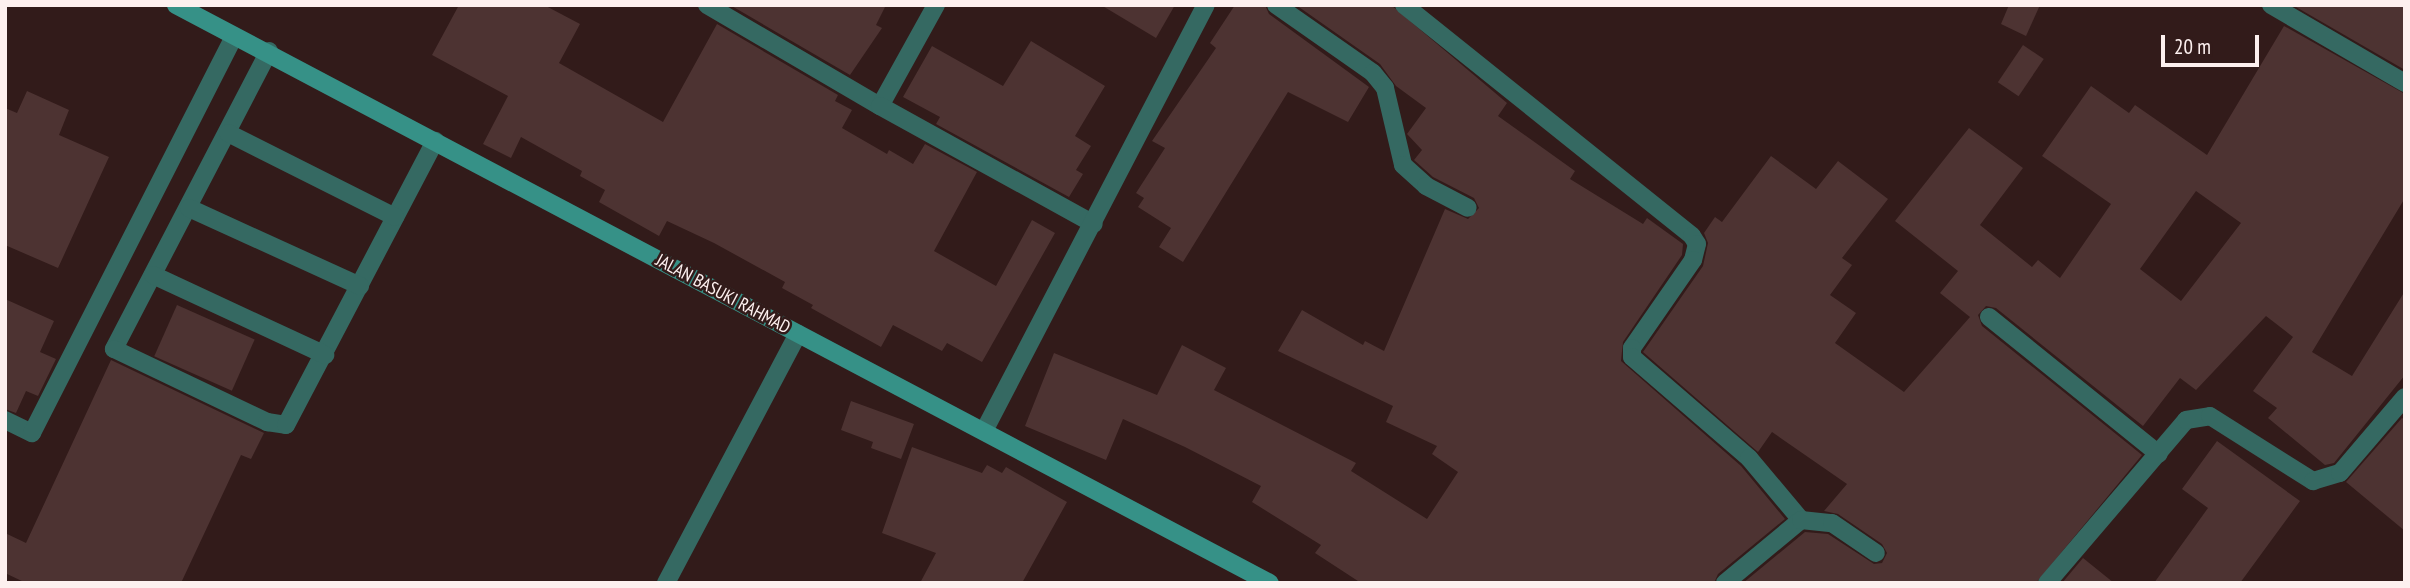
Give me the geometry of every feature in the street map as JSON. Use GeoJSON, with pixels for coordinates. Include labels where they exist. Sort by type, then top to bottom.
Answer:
{"type":"FeatureCollection","features":[{"type":"Feature","properties":{"kind":"main road","name":"JALAN BASUKI RAHMAD"},"geometry":{"type":"LineString","coordinates":[[176,5],[269,51],[1270,583]]}},
{"type":"Feature","properties":{"kind":"street"},"geometry":{"type":"LineString","coordinates":[[707,5],[880,106],[1094,224]]}},
{"type":"Feature","properties":{"kind":"street"},"geometry":{"type":"LineString","coordinates":[[880,106],[936,5]]}},
{"type":"Feature","properties":{"kind":"street"},"geometry":{"type":"LineString","coordinates":[[984,430],[1094,224],[1206,5]]}},
{"type":"Feature","properties":{"kind":"street"},"geometry":{"type":"LineString","coordinates":[[1276,5],[1373,73],[1385,88],[1403,165],[1426,186],[1468,208]]}},
{"type":"Feature","properties":{"kind":"street"},"geometry":{"type":"LineString","coordinates":[[1404,5],[1692,236],[1697,244],[1693,260],[1632,348],[1632,357],[1749,458],[1801,520],[1832,523],[1876,553]]}},
{"type":"Feature","properties":{"kind":"street"},"geometry":{"type":"LineString","coordinates":[[2270,5],[2405,83]]}},
{"type":"Feature","properties":{"kind":"street"},"geometry":{"type":"LineString","coordinates":[[5,420],[32,433],[234,36]]}},
{"type":"Feature","properties":{"kind":"street"},"geometry":{"type":"LineString","coordinates":[[269,51],[114,349],[267,422],[286,425],[291,421],[435,141]]}},
{"type":"Feature","properties":{"kind":"street"},"geometry":{"type":"LineString","coordinates":[[228,133],[395,217]]}},
{"type":"Feature","properties":{"kind":"street"},"geometry":{"type":"LineString","coordinates":[[189,208],[360,286]]}},
{"type":"Feature","properties":{"kind":"street"},"geometry":{"type":"LineString","coordinates":[[153,275],[325,355]]}},
{"type":"Feature","properties":{"kind":"street"},"geometry":{"type":"LineString","coordinates":[[1989,317],[2159,454]]}},
{"type":"Feature","properties":{"kind":"street"},"geometry":{"type":"LineString","coordinates":[[666,583],[798,334]]}},
{"type":"Feature","properties":{"kind":"street"},"geometry":{"type":"LineString","coordinates":[[2047,583],[2186,420],[2210,416],[2294,473],[2313,481],[2328,480],[2340,473],[2405,397]]}},
{"type":"Feature","properties":{"kind":"street"},"geometry":{"type":"LineString","coordinates":[[1725,583],[1801,520]]}},
{"type":"Feature","properties":{"kind":"building"},"geometry":{"type":"Polygon","coordinates":[[[459,5],[544,5],[580,24],[559,63],[663,122],[717,24],[838,95],[835,101],[852,110],[842,128],[887,154],[889,150],[913,164],[925,144],[977,172],[934,251],[996,286],[1032,220],[1055,233],[982,362],[947,343],[942,351],[893,325],[881,347],[811,308],[813,305],[782,288],[785,282],[714,243],[667,221],[659,236],[599,202],[605,190],[580,176],[582,171],[521,137],[511,158],[483,144],[508,96],[432,55],[459,5]]]}},
{"type":"Feature","properties":{"kind":"building"},"geometry":{"type":"Polygon","coordinates":[[[730,5],[886,5],[876,25],[882,28],[850,75],[730,5]]]}},
{"type":"Feature","properties":{"kind":"building"},"geometry":{"type":"Polygon","coordinates":[[[1101,5],[1175,5],[1156,38],[1101,5]]]}},
{"type":"Feature","properties":{"kind":"building"},"geometry":{"type":"Polygon","coordinates":[[[1235,5],[1265,5],[1269,14],[1369,87],[1348,122],[1288,92],[1183,262],[1159,247],[1171,228],[1138,207],[1144,198],[1136,193],[1165,148],[1152,141],[1216,48],[1210,43],[1235,5]]]}},
{"type":"Feature","properties":{"kind":"building"},"geometry":{"type":"Polygon","coordinates":[[[1296,5],[1391,5],[1507,103],[1498,116],[1575,171],[1570,179],[1643,224],[1647,218],[1683,244],[1682,255],[1623,342],[1621,361],[1741,466],[1785,519],[1718,574],[1714,583],[1361,583],[1315,553],[1321,545],[1252,502],[1261,486],[1185,447],[1123,419],[1106,460],[1025,426],[1054,353],[1157,395],[1182,345],[1226,368],[1214,390],[1356,463],[1351,471],[1427,519],[1458,472],[1432,454],[1437,446],[1386,422],[1393,406],[1278,351],[1302,310],[1363,345],[1365,341],[1384,351],[1445,209],[1468,219],[1479,208],[1474,198],[1433,177],[1414,160],[1422,150],[1407,134],[1426,108],[1396,86],[1380,64],[1296,5]]]}},
{"type":"Feature","properties":{"kind":"building"},"geometry":{"type":"Polygon","coordinates":[[[2009,5],[2040,5],[2026,36],[2001,24],[2009,5]]]}},
{"type":"Feature","properties":{"kind":"building"},"geometry":{"type":"Polygon","coordinates":[[[2405,5],[2405,70],[2296,7],[2405,5]]]}},
{"type":"Feature","properties":{"kind":"building"},"geometry":{"type":"Polygon","coordinates":[[[2284,26],[2405,94],[2405,198],[2312,352],[2352,376],[2405,291],[2405,375],[2334,463],[2325,465],[2268,418],[2277,408],[2253,391],[2293,337],[2266,316],[2196,390],[2180,378],[2143,426],[1996,308],[1986,306],[1978,315],[1982,326],[2142,455],[2036,583],[1743,583],[1805,532],[1828,534],[1874,564],[1882,563],[1887,553],[1882,544],[1838,514],[1824,511],[1847,484],[1772,432],[1758,452],[1643,352],[1703,266],[1708,243],[1704,233],[1715,217],[1722,222],[1771,156],[1816,189],[1838,161],[1888,199],[1842,258],[1852,265],[1830,295],[1856,313],[1835,343],[1904,392],[1970,317],[1940,293],[1958,271],[1895,221],[1969,128],[2023,168],[1980,225],[2032,267],[2038,260],[2060,278],[2111,204],[2042,156],[2091,86],[2129,113],[2135,105],[2207,155],[2284,26]],[[2196,191],[2140,269],[2181,301],[2241,223],[2196,191]]]}},
{"type":"Feature","properties":{"kind":"building"},"geometry":{"type":"Polygon","coordinates":[[[1031,41],[1105,86],[1075,136],[1091,146],[1076,170],[1083,174],[1069,197],[936,124],[940,117],[903,97],[932,46],[1003,86],[1031,41]]]}},
{"type":"Feature","properties":{"kind":"building"},"geometry":{"type":"Polygon","coordinates":[[[2023,45],[2044,59],[2019,96],[1998,82],[2023,45]]]}},
{"type":"Feature","properties":{"kind":"building"},"geometry":{"type":"Polygon","coordinates":[[[27,91],[69,110],[59,135],[109,157],[58,268],[5,245],[5,108],[17,113],[27,91]]]}},
{"type":"Feature","properties":{"kind":"building"},"geometry":{"type":"Polygon","coordinates":[[[5,299],[54,321],[40,352],[56,359],[38,396],[26,391],[16,413],[5,409],[5,299]]]}},
{"type":"Feature","properties":{"kind":"building"},"geometry":{"type":"Polygon","coordinates":[[[177,305],[255,340],[232,391],[154,356],[177,305]]]}},
{"type":"Feature","properties":{"kind":"building"},"geometry":{"type":"Polygon","coordinates":[[[111,360],[264,433],[251,459],[241,455],[181,583],[26,583],[5,573],[5,533],[26,543],[111,360]]]}},
{"type":"Feature","properties":{"kind":"building"},"geometry":{"type":"Polygon","coordinates":[[[851,401],[914,424],[901,459],[871,448],[873,442],[841,430],[851,401]]]}},
{"type":"Feature","properties":{"kind":"building"},"geometry":{"type":"Polygon","coordinates":[[[2402,418],[2405,420],[2405,531],[2346,482],[2402,418]]]}},
{"type":"Feature","properties":{"kind":"building"},"geometry":{"type":"Polygon","coordinates":[[[2217,441],[2300,501],[2240,583],[2154,583],[2208,508],[2182,489],[2217,441]]]}},
{"type":"Feature","properties":{"kind":"building"},"geometry":{"type":"Polygon","coordinates":[[[912,447],[982,473],[987,465],[1002,473],[1006,467],[1067,502],[1022,583],[920,583],[936,553],[882,533],[912,447]]]}},
{"type":"Feature","properties":{"kind":"building"},"geometry":{"type":"Polygon","coordinates":[[[2083,558],[2114,583],[2062,583],[2083,558]]]}}]}
